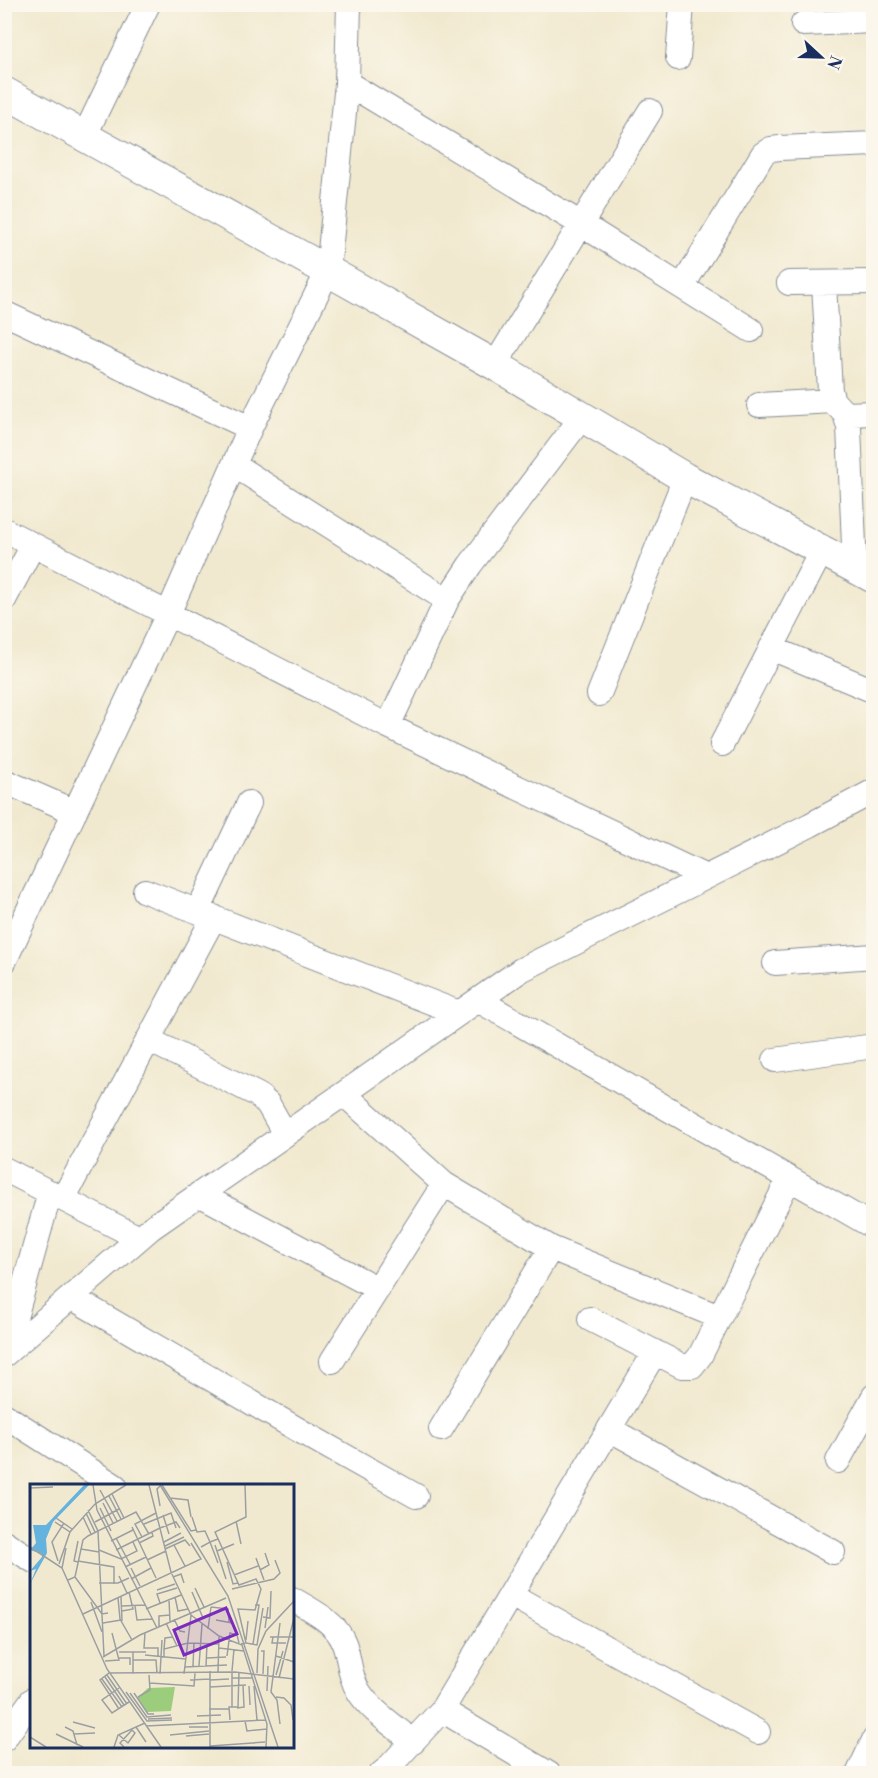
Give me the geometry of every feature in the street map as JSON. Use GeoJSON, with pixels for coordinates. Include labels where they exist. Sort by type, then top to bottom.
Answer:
{"type":"FeatureCollection","features":[{"type":"Feature","properties":{"kind":"street"},"geometry":{"type":"LineString","coordinates":[[84,137],[148,4]]}},
{"type":"Feature","properties":{"kind":"street"},"geometry":{"type":"LineString","coordinates":[[4,962],[168,614],[250,428],[328,271],[346,83],[350,4]]}},
{"type":"Feature","properties":{"kind":"street"},"geometry":{"type":"LineString","coordinates":[[678,58],[682,4]]}},
{"type":"Feature","properties":{"kind":"street"},"geometry":{"type":"LineString","coordinates":[[803,24],[873,21]]}},
{"type":"Feature","properties":{"kind":"street"},"geometry":{"type":"LineString","coordinates":[[346,83],[581,224],[751,330]]}},
{"type":"Feature","properties":{"kind":"street"},"geometry":{"type":"LineString","coordinates":[[4,92],[495,365],[685,478],[864,573]]}},
{"type":"Feature","properties":{"kind":"street"},"geometry":{"type":"LineString","coordinates":[[495,365],[650,111]]}},
{"type":"Feature","properties":{"kind":"street"},"geometry":{"type":"LineString","coordinates":[[682,287],[763,154],[771,149],[780,148],[873,144]]}},
{"type":"Feature","properties":{"kind":"street"},"geometry":{"type":"LineString","coordinates":[[789,283],[873,282]]}},
{"type":"Feature","properties":{"kind":"street"},"geometry":{"type":"LineString","coordinates":[[824,284],[830,391],[849,428],[864,573]]}},
{"type":"Feature","properties":{"kind":"street"},"geometry":{"type":"LineString","coordinates":[[4,313],[250,428]]}},
{"type":"Feature","properties":{"kind":"street"},"geometry":{"type":"LineString","coordinates":[[759,405],[839,407],[873,413]]}},
{"type":"Feature","properties":{"kind":"street"},"geometry":{"type":"LineString","coordinates":[[388,726],[447,600],[470,565],[582,417]]}},
{"type":"Feature","properties":{"kind":"street"},"geometry":{"type":"LineString","coordinates":[[234,465],[447,600]]}},
{"type":"Feature","properties":{"kind":"street"},"geometry":{"type":"LineString","coordinates":[[598,694],[685,478]]}},
{"type":"Feature","properties":{"kind":"street"},"geometry":{"type":"LineString","coordinates":[[4,530],[388,726],[706,878]]}},
{"type":"Feature","properties":{"kind":"street"},"geometry":{"type":"LineString","coordinates":[[4,600],[33,545]]}},
{"type":"Feature","properties":{"kind":"street"},"geometry":{"type":"LineString","coordinates":[[722,744],[822,550]]}},
{"type":"Feature","properties":{"kind":"street"},"geometry":{"type":"LineString","coordinates":[[771,648],[873,692]]}},
{"type":"Feature","properties":{"kind":"street"},"geometry":{"type":"LineString","coordinates":[[4,781],[75,813]]}},
{"type":"Feature","properties":{"kind":"street"},"geometry":{"type":"LineString","coordinates":[[5,1355],[139,1238],[521,970],[706,878],[873,791]]}},
{"type":"Feature","properties":{"kind":"street"},"geometry":{"type":"LineString","coordinates":[[5,1355],[57,1196],[148,1040],[206,914],[249,803]]}},
{"type":"Feature","properties":{"kind":"street"},"geometry":{"type":"LineString","coordinates":[[145,891],[468,1007],[789,1179],[873,1227]]}},
{"type":"Feature","properties":{"kind":"street"},"geometry":{"type":"LineString","coordinates":[[775,963],[873,956]]}},
{"type":"Feature","properties":{"kind":"street"},"geometry":{"type":"LineString","coordinates":[[148,1040],[258,1095],[268,1104],[285,1134]]}},
{"type":"Feature","properties":{"kind":"street"},"geometry":{"type":"LineString","coordinates":[[775,1060],[873,1047]]}},
{"type":"Feature","properties":{"kind":"street"},"geometry":{"type":"LineString","coordinates":[[344,1094],[444,1185],[551,1248],[719,1317]]}},
{"type":"Feature","properties":{"kind":"street"},"geometry":{"type":"LineString","coordinates":[[4,1169],[139,1238]]}},
{"type":"Feature","properties":{"kind":"street"},"geometry":{"type":"LineString","coordinates":[[590,1319],[682,1366],[692,1366],[700,1356],[789,1179]]}},
{"type":"Feature","properties":{"kind":"street"},"geometry":{"type":"LineString","coordinates":[[332,1361],[444,1185]]}},
{"type":"Feature","properties":{"kind":"street"},"geometry":{"type":"LineString","coordinates":[[199,1194],[378,1289]]}},
{"type":"Feature","properties":{"kind":"street"},"geometry":{"type":"LineString","coordinates":[[441,1429],[551,1248]]}},
{"type":"Feature","properties":{"kind":"street"},"geometry":{"type":"LineString","coordinates":[[71,1297],[416,1496]]}},
{"type":"Feature","properties":{"kind":"street"},"geometry":{"type":"LineString","coordinates":[[381,1773],[442,1710],[655,1352]]}},
{"type":"Feature","properties":{"kind":"street"},"geometry":{"type":"LineString","coordinates":[[838,1461],[873,1396]]}},
{"type":"Feature","properties":{"kind":"street"},"geometry":{"type":"LineString","coordinates":[[4,1415],[113,1484]]}},
{"type":"Feature","properties":{"kind":"street"},"geometry":{"type":"LineString","coordinates":[[609,1429],[833,1552]]}},
{"type":"Feature","properties":{"kind":"street"},"geometry":{"type":"LineString","coordinates":[[4,1542],[30,1559]]}},
{"type":"Feature","properties":{"kind":"street"},"geometry":{"type":"LineString","coordinates":[[511,1595],[758,1732]]}},
{"type":"Feature","properties":{"kind":"street"},"geometry":{"type":"LineString","coordinates":[[294,1600],[339,1632],[358,1690],[369,1705],[413,1742]]}},
{"type":"Feature","properties":{"kind":"street"},"geometry":{"type":"LineString","coordinates":[[4,1739],[30,1703]]}},
{"type":"Feature","properties":{"kind":"street"},"geometry":{"type":"LineString","coordinates":[[442,1710],[549,1773]]}},
{"type":"Feature","properties":{"kind":"street"},"geometry":{"type":"LineString","coordinates":[[858,1773],[873,1740]]}}]}
